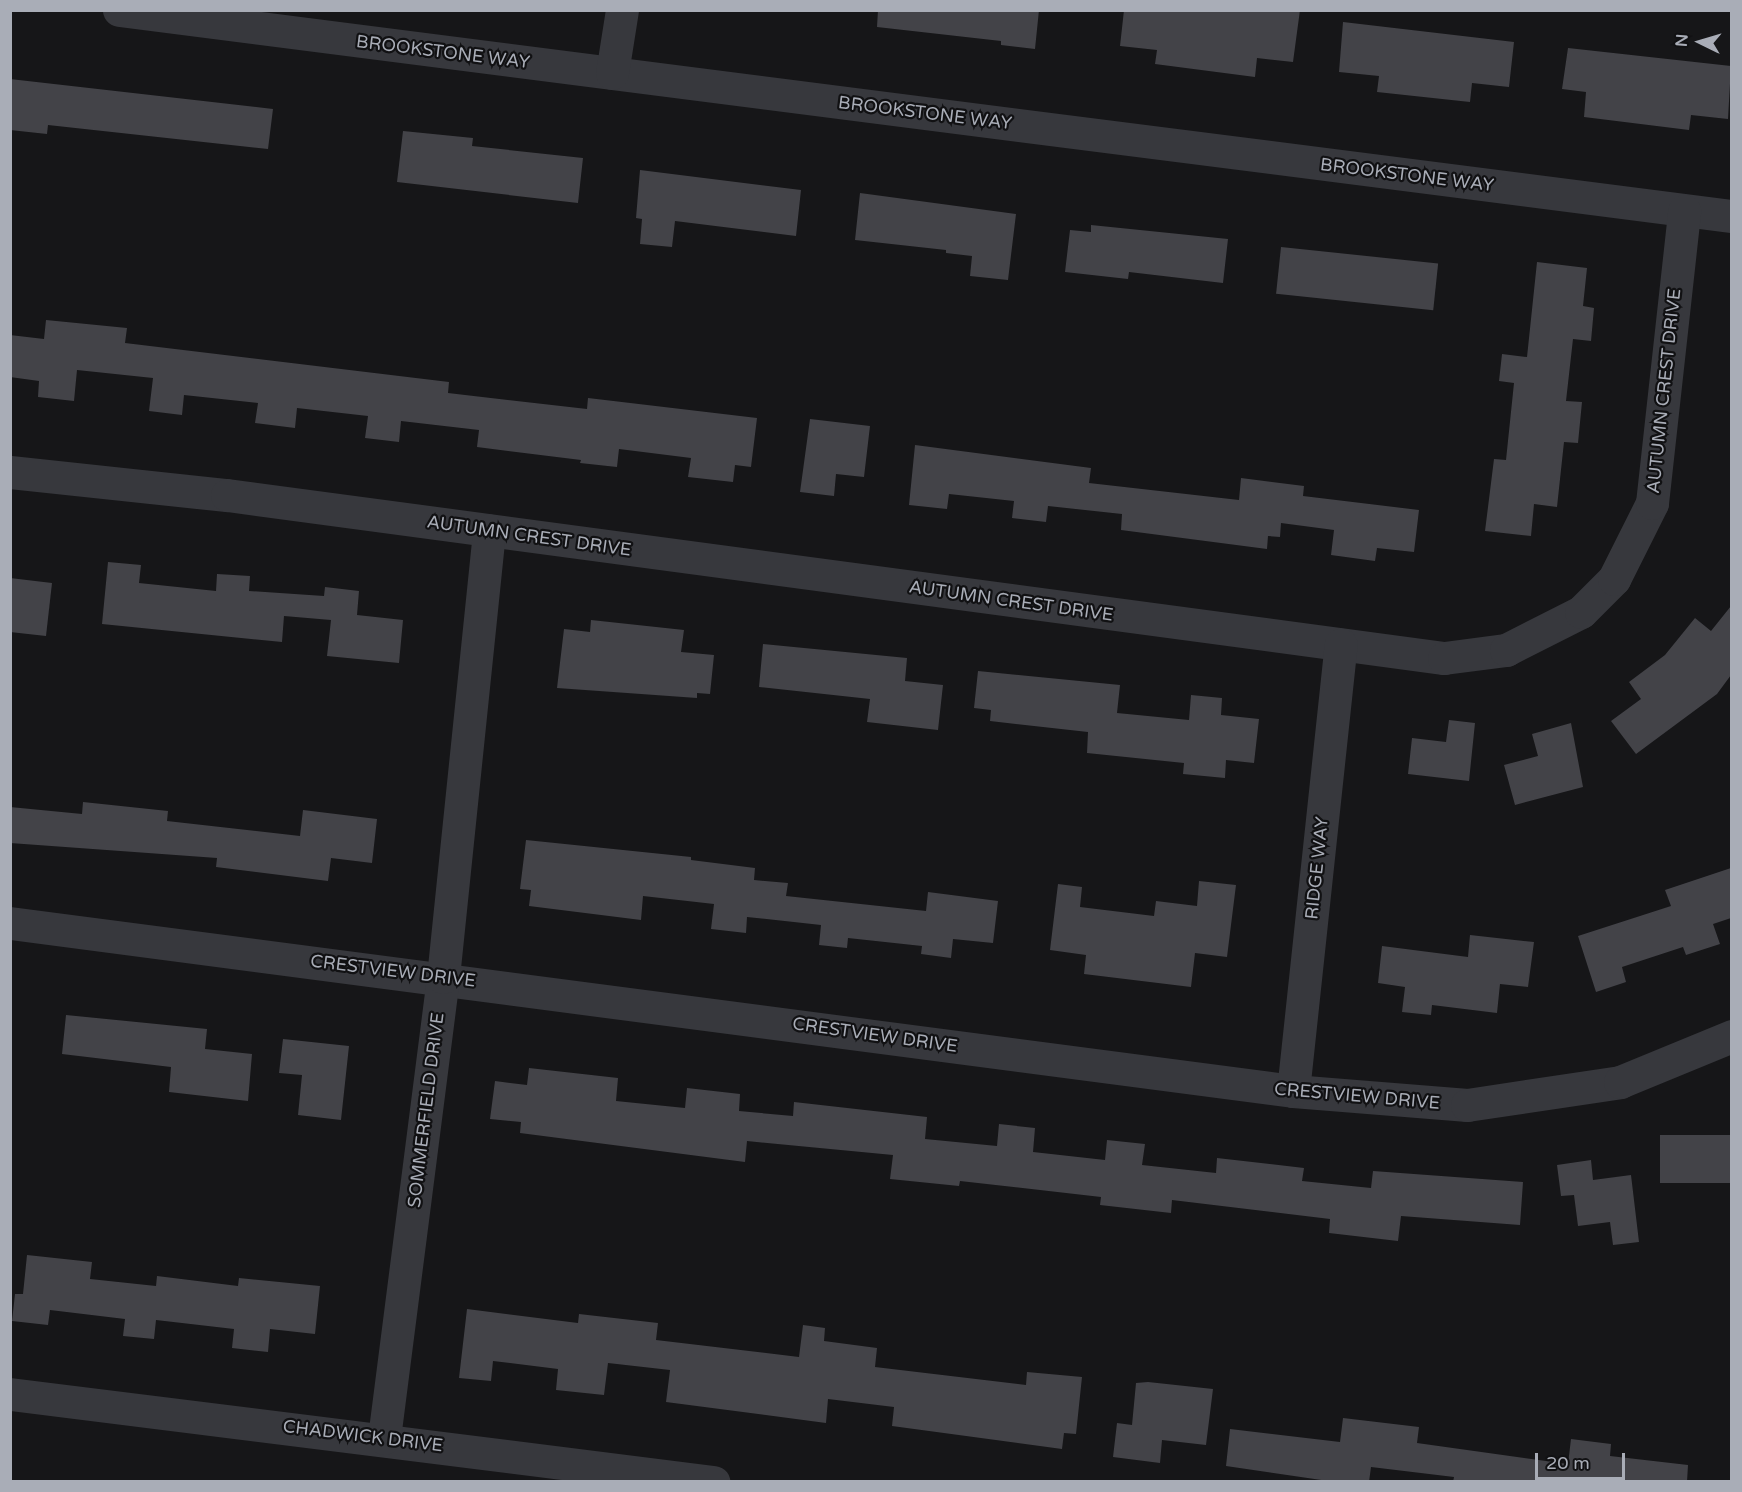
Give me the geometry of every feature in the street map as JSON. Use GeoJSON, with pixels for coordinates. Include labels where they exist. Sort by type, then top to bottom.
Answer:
{"type":"FeatureCollection","features":[{"type":"Feature","properties":{"kind":"street","name":"BROOKSTONE WAY"},"geometry":{"type":"LineString","coordinates":[[119,10],[1731,216]]}},
{"type":"Feature","properties":{"kind":"street"},"geometry":{"type":"LineString","coordinates":[[612,73],[622,10]]}},
{"type":"Feature","properties":{"kind":"street","name":"AUTUMN CREST DRIVE"},"geometry":{"type":"LineString","coordinates":[[10,472],[227,495],[1444,658],[1506,650],[1581,612],[1614,579],[1652,503],[1684,211]]}},
{"type":"Feature","properties":{"kind":"street","name":"SOMMERFIELD DRIVE"},"geometry":{"type":"LineString","coordinates":[[384,1438],[443,977],[489,530]]}},
{"type":"Feature","properties":{"kind":"street","name":"RIDGE WAY"},"geometry":{"type":"LineString","coordinates":[[1293,1091],[1341,645]]}},
{"type":"Feature","properties":{"kind":"street","name":"CRESTVIEW DRIVE"},"geometry":{"type":"LineString","coordinates":[[10,922],[443,977],[1293,1091],[1467,1105],[1620,1082],[1731,1036]]}},
{"type":"Feature","properties":{"kind":"street","name":"CHADWICK DRIVE"},"geometry":{"type":"LineString","coordinates":[[10,1394],[384,1438],[714,1482]]}},
{"type":"Feature","properties":{"kind":"building"},"geometry":{"type":"Polygon","coordinates":[[[878,10],[1039,10],[1035,49],[1001,45],[1001,41],[877,27],[878,10]]]}},
{"type":"Feature","properties":{"kind":"building"},"geometry":{"type":"Polygon","coordinates":[[[1124,10],[1300,10],[1293,62],[1257,58],[1255,77],[1155,64],[1157,50],[1120,46],[1124,10]]]}},
{"type":"Feature","properties":{"kind":"building"},"geometry":{"type":"Polygon","coordinates":[[[1343,22],[1514,42],[1509,87],[1472,83],[1470,102],[1377,92],[1379,76],[1339,72],[1343,22]]]}},
{"type":"Feature","properties":{"kind":"building"},"geometry":{"type":"Polygon","coordinates":[[[1568,48],[1731,66],[1728,119],[1691,115],[1689,130],[1584,117],[1586,92],[1562,89],[1568,48]]]}},
{"type":"Feature","properties":{"kind":"building"},"geometry":{"type":"Polygon","coordinates":[[[10,79],[273,109],[268,149],[48,125],[47,134],[10,130],[10,79]]]}},
{"type":"Feature","properties":{"kind":"building"},"geometry":{"type":"Polygon","coordinates":[[[403,131],[473,138],[472,146],[583,158],[578,203],[397,182],[403,131]]]}},
{"type":"Feature","properties":{"kind":"building"},"geometry":{"type":"Polygon","coordinates":[[[640,170],[801,190],[796,236],[675,221],[672,247],[640,244],[642,219],[636,218],[640,170]]]}},
{"type":"Feature","properties":{"kind":"building"},"geometry":{"type":"Polygon","coordinates":[[[860,193],[1016,214],[1008,280],[970,276],[972,256],[946,253],[946,250],[855,240],[860,193]]]}},
{"type":"Feature","properties":{"kind":"building"},"geometry":{"type":"Polygon","coordinates":[[[1091,225],[1228,239],[1223,283],[1129,272],[1128,279],[1065,272],[1070,230],[1091,232],[1091,225]]]}},
{"type":"Feature","properties":{"kind":"building"},"geometry":{"type":"Polygon","coordinates":[[[1281,247],[1438,264],[1433,310],[1276,294],[1281,247]]]}},
{"type":"Feature","properties":{"kind":"building"},"geometry":{"type":"Polygon","coordinates":[[[1537,262],[1587,268],[1583,306],[1594,308],[1591,341],[1573,339],[1566,401],[1582,402],[1578,443],[1564,442],[1557,507],[1534,504],[1531,536],[1485,531],[1494,459],[1506,460],[1514,383],[1499,381],[1502,354],[1527,357],[1537,262]]]}},
{"type":"Feature","properties":{"kind":"building"},"geometry":{"type":"Polygon","coordinates":[[[46,320],[127,328],[125,343],[449,382],[448,393],[587,409],[588,398],[757,418],[751,467],[735,465],[733,482],[688,477],[691,458],[619,449],[617,467],[580,463],[581,460],[477,447],[479,430],[401,421],[399,442],[365,438],[368,416],[297,408],[295,428],[255,423],[258,403],[184,395],[182,415],[149,411],[153,378],[77,370],[74,401],[38,397],[39,381],[10,377],[10,335],[44,339],[46,320]]]}},
{"type":"Feature","properties":{"kind":"building"},"geometry":{"type":"Polygon","coordinates":[[[810,419],[870,426],[864,477],[836,474],[834,496],[800,492],[810,419]]]}},
{"type":"Feature","properties":{"kind":"building"},"geometry":{"type":"Polygon","coordinates":[[[915,445],[1091,468],[1089,483],[1239,500],[1241,478],[1304,486],[1303,496],[1419,510],[1414,552],[1377,548],[1375,561],[1331,555],[1334,530],[1281,523],[1280,537],[1268,536],[1267,549],[1121,530],[1122,514],[1048,506],[1046,522],[1012,518],[1014,501],[949,494],[947,509],[909,505],[915,445]]]}},
{"type":"Feature","properties":{"kind":"building"},"geometry":{"type":"Polygon","coordinates":[[[108,562],[141,565],[139,583],[216,591],[217,574],[250,576],[249,591],[324,596],[325,587],[359,591],[357,615],[403,620],[399,663],[327,656],[331,620],[284,616],[282,642],[102,624],[108,562]]]}},
{"type":"Feature","properties":{"kind":"building"},"geometry":{"type":"Polygon","coordinates":[[[10,578],[52,583],[46,636],[10,632],[10,578]]]}},
{"type":"Feature","properties":{"kind":"building"},"geometry":{"type":"Polygon","coordinates":[[[1731,606],[1731,675],[1717,694],[1636,754],[1611,721],[1641,699],[1629,682],[1665,655],[1695,618],[1711,631],[1731,606]]]}},
{"type":"Feature","properties":{"kind":"building"},"geometry":{"type":"Polygon","coordinates":[[[591,620],[684,630],[681,652],[714,655],[710,694],[697,693],[697,698],[557,688],[564,629],[590,632],[591,620]]]}},
{"type":"Feature","properties":{"kind":"building"},"geometry":{"type":"Polygon","coordinates":[[[763,644],[907,658],[905,681],[943,685],[938,730],[867,722],[870,699],[759,687],[763,644]]]}},
{"type":"Feature","properties":{"kind":"building"},"geometry":{"type":"Polygon","coordinates":[[[978,671],[1120,685],[1117,713],[1189,720],[1191,695],[1222,698],[1221,715],[1259,719],[1254,763],[1226,760],[1225,778],[1183,774],[1184,763],[1087,753],[1088,732],[990,721],[991,710],[974,708],[978,671]]]}},
{"type":"Feature","properties":{"kind":"building"},"geometry":{"type":"Polygon","coordinates":[[[1449,720],[1475,723],[1469,781],[1408,774],[1412,738],[1446,742],[1449,720]]]}},
{"type":"Feature","properties":{"kind":"building"},"geometry":{"type":"Polygon","coordinates":[[[1571,723],[1583,787],[1515,805],[1504,765],[1538,756],[1532,734],[1571,723]]]}},
{"type":"Feature","properties":{"kind":"building"},"geometry":{"type":"Polygon","coordinates":[[[83,802],[168,811],[167,821],[300,836],[303,810],[377,819],[372,863],[331,858],[328,881],[216,867],[217,858],[10,843],[10,807],[82,814],[83,802]]]}},
{"type":"Feature","properties":{"kind":"building"},"geometry":{"type":"Polygon","coordinates":[[[526,840],[691,857],[691,860],[755,868],[754,880],[788,883],[786,896],[926,911],[928,892],[998,901],[993,943],[953,939],[951,958],[921,954],[922,946],[848,938],[847,948],[819,945],[821,925],[747,917],[746,933],[711,929],[714,904],[643,896],[641,920],[529,906],[531,890],[520,889],[526,840]]]}},
{"type":"Feature","properties":{"kind":"building"},"geometry":{"type":"Polygon","coordinates":[[[1731,868],[1731,918],[1713,924],[1720,944],[1686,955],[1683,947],[1622,967],[1626,982],[1596,992],[1578,936],[1671,906],[1665,890],[1731,868]]]}},
{"type":"Feature","properties":{"kind":"building"},"geometry":{"type":"Polygon","coordinates":[[[1199,881],[1236,885],[1227,957],[1195,953],[1191,987],[1084,974],[1086,955],[1050,950],[1058,884],[1082,887],[1080,907],[1154,916],[1156,901],[1197,906],[1199,881]]]}},
{"type":"Feature","properties":{"kind":"building"},"geometry":{"type":"Polygon","coordinates":[[[1470,935],[1534,942],[1528,987],[1500,984],[1497,1013],[1432,1005],[1431,1015],[1402,1012],[1405,987],[1378,983],[1382,946],[1468,957],[1470,935]]]}},
{"type":"Feature","properties":{"kind":"building"},"geometry":{"type":"Polygon","coordinates":[[[66,1015],[207,1029],[205,1049],[252,1054],[248,1101],[169,1092],[171,1067],[62,1054],[66,1015]]]}},
{"type":"Feature","properties":{"kind":"building"},"geometry":{"type":"Polygon","coordinates":[[[283,1039],[349,1046],[341,1120],[298,1115],[302,1075],[279,1073],[283,1039]]]}},
{"type":"Feature","properties":{"kind":"building"},"geometry":{"type":"Polygon","coordinates":[[[529,1068],[618,1078],[616,1101],[685,1108],[687,1088],[740,1094],[739,1111],[793,1116],[794,1102],[927,1117],[925,1139],[997,1146],[999,1124],[1035,1128],[1033,1152],[1105,1160],[1107,1140],[1145,1144],[1142,1165],[1216,1173],[1217,1158],[1304,1168],[1302,1181],[1371,1188],[1373,1171],[1523,1182],[1520,1225],[1401,1216],[1398,1241],[1329,1233],[1330,1219],[1172,1200],[1171,1213],[1100,1205],[1101,1197],[960,1181],[959,1186],[890,1179],[893,1155],[747,1141],[745,1162],[520,1133],[521,1122],[490,1119],[495,1081],[527,1085],[529,1068]]]}},
{"type":"Feature","properties":{"kind":"building"},"geometry":{"type":"Polygon","coordinates":[[[1660,1135],[1731,1135],[1731,1183],[1660,1183],[1660,1135]]]}},
{"type":"Feature","properties":{"kind":"building"},"geometry":{"type":"Polygon","coordinates":[[[1591,1160],[1593,1180],[1631,1175],[1639,1242],[1613,1245],[1610,1222],[1578,1226],[1574,1195],[1561,1196],[1557,1165],[1591,1160]]]}},
{"type":"Feature","properties":{"kind":"building"},"geometry":{"type":"Polygon","coordinates":[[[27,1255],[92,1262],[90,1279],[156,1286],[157,1276],[238,1286],[239,1278],[320,1286],[315,1334],[270,1329],[268,1352],[232,1348],[234,1329],[156,1320],[154,1339],[123,1336],[125,1319],[50,1310],[48,1325],[12,1321],[15,1294],[23,1294],[27,1255]]]}},
{"type":"Feature","properties":{"kind":"building"},"geometry":{"type":"Polygon","coordinates":[[[467,1309],[578,1323],[579,1314],[658,1323],[656,1340],[799,1357],[803,1325],[825,1328],[824,1341],[877,1348],[875,1367],[1026,1385],[1027,1372],[1082,1377],[1076,1434],[1064,1433],[1062,1449],[892,1426],[894,1407],[828,1399],[826,1423],[666,1402],[670,1370],[608,1363],[604,1395],[556,1390],[558,1369],[493,1361],[491,1381],[459,1378],[467,1309]]]}},
{"type":"Feature","properties":{"kind":"building"},"geometry":{"type":"Polygon","coordinates":[[[1148,1382],[1213,1389],[1206,1445],[1162,1440],[1160,1463],[1113,1457],[1117,1423],[1132,1425],[1136,1383],[1148,1382]]]}},
{"type":"Feature","properties":{"kind":"building"},"geometry":{"type":"Polygon","coordinates":[[[1343,1418],[1419,1427],[1417,1443],[1568,1464],[1571,1439],[1611,1444],[1610,1456],[1688,1465],[1687,1482],[1453,1482],[1454,1477],[1371,1467],[1369,1482],[1335,1482],[1226,1466],[1230,1429],[1340,1442],[1343,1418]]]}}]}
